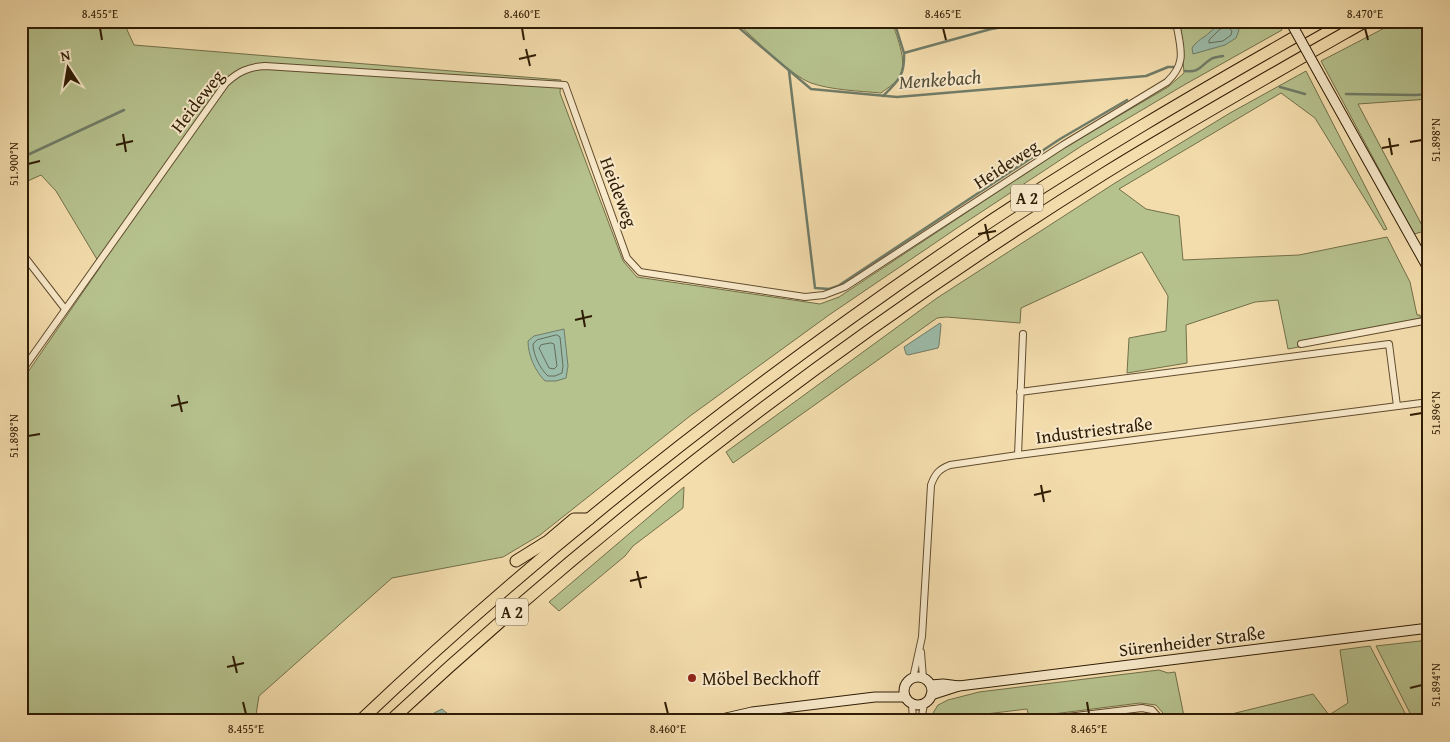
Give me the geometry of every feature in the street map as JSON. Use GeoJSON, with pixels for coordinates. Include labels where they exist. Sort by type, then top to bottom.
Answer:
{"type":"FeatureCollection","features":[{"type":"Feature","properties":{"kind":"highway","name":"A 2"},"geometry":{"type":"LineString","coordinates":[[360,721],[485,607],[589,519],[745,396],[849,320],[966,238],[1139,128],[1323,21]]}},
{"type":"Feature","properties":{"kind":"highway","name":"A 2"},"geometry":{"type":"LineString","coordinates":[[390,721],[510,613],[626,515],[860,337],[980,254],[1104,174],[1224,101],[1366,21]]}},
{"type":"Feature","properties":{"kind":"highway"},"geometry":{"type":"LineString","coordinates":[[516,560],[531,552],[574,519],[589,519]]}},
{"type":"Feature","properties":{"kind":"main road"},"geometry":{"type":"LineString","coordinates":[[1290,21],[1429,270]]}},
{"type":"Feature","properties":{"kind":"main road","name":"Sürenheider Straße"},"geometry":{"type":"LineString","coordinates":[[932,695],[959,686],[1429,628]]}},
{"type":"Feature","properties":{"kind":"main road"},"geometry":{"type":"LineString","coordinates":[[712,721],[752,712],[875,697],[909,700],[924,704],[932,695],[931,684],[923,678],[913,678],[905,686],[875,697]]}},
{"type":"Feature","properties":{"kind":"main road","name":"Sürenheider Straße"},"geometry":{"type":"LineString","coordinates":[[931,684],[959,686]]}},
{"type":"Feature","properties":{"kind":"main road"},"geometry":{"type":"LineString","coordinates":[[905,686],[909,700]]}},
{"type":"Feature","properties":{"kind":"street","name":"Heideweg"},"geometry":{"type":"LineString","coordinates":[[65,309],[226,83],[238,73],[253,67],[274,66],[564,85],[627,258],[640,272],[805,297],[824,295],[845,287],[1063,145],[1167,82],[1176,74],[1181,64],[1176,21]]}},
{"type":"Feature","properties":{"kind":"street"},"geometry":{"type":"LineString","coordinates":[[21,252],[65,309],[21,372]]}},
{"type":"Feature","properties":{"kind":"street"},"geometry":{"type":"LineString","coordinates":[[1300,344],[1429,320]]}},
{"type":"Feature","properties":{"kind":"street"},"geometry":{"type":"LineString","coordinates":[[1018,455],[1022,334]]}},
{"type":"Feature","properties":{"kind":"street"},"geometry":{"type":"LineString","coordinates":[[1020,392],[1388,344],[1397,406]]}},
{"type":"Feature","properties":{"kind":"street","name":"Industriestraße"},"geometry":{"type":"LineString","coordinates":[[923,678],[921,643],[931,485],[934,476],[942,468],[950,465],[1018,455],[1429,402]]}},
{"type":"Feature","properties":{"kind":"street","name":"Industriestraße"},"geometry":{"type":"LineString","coordinates":[[913,678],[921,643]]}},
{"type":"Feature","properties":{"kind":"street"},"geometry":{"type":"LineString","coordinates":[[909,700],[913,721]]}},
{"type":"Feature","properties":{"kind":"street"},"geometry":{"type":"LineString","coordinates":[[921,721],[924,704]]}},
{"type":"Feature","properties":{"kind":"street"},"geometry":{"type":"LineString","coordinates":[[1034,721],[1142,708],[1152,710],[1162,721]]}},
{"type":"Feature","properties":{"kind":"green space"},"geometry":{"type":"Polygon","coordinates":[[[21,21],[123,21],[134,45],[561,80],[560,93],[623,261],[637,277],[820,304],[839,297],[1064,148],[1168,87],[1184,73],[1180,21],[1277,21],[1282,30],[1083,145],[829,315],[690,416],[540,535],[503,557],[392,578],[259,696],[255,721],[21,721],[21,382],[101,266],[56,191],[41,175],[21,184],[21,21]]]}},
{"type":"Feature","properties":{"kind":"green space"},"geometry":{"type":"Polygon","coordinates":[[[735,21],[892,21],[901,51],[901,74],[895,82],[881,93],[836,89],[811,83],[802,79],[782,64],[735,21]]]}},
{"type":"Feature","properties":{"kind":"green space"},"geometry":{"type":"Polygon","coordinates":[[[1398,21],[1429,21],[1429,99],[1358,104],[1425,231],[1414,234],[1321,61],[1398,21]]]}},
{"type":"Feature","properties":{"kind":"green space"},"geometry":{"type":"Polygon","coordinates":[[[1306,71],[1387,229],[1384,230],[1315,118],[1281,93],[1119,189],[1146,209],[1179,216],[1183,260],[1299,255],[1387,237],[1410,282],[1417,315],[1420,315],[1421,324],[1288,349],[1278,300],[1255,302],[1186,325],[1187,363],[1127,373],[1129,338],[1166,331],[1168,296],[1142,252],[1021,308],[1020,323],[946,317],[937,318],[733,463],[726,452],[937,298],[1115,183],[1230,113],[1306,71]]]}},
{"type":"Feature","properties":{"kind":"green space"},"geometry":{"type":"Polygon","coordinates":[[[684,487],[683,508],[633,546],[625,556],[559,611],[549,602],[684,487]]]}},
{"type":"Feature","properties":{"kind":"green space"},"geometry":{"type":"Polygon","coordinates":[[[1429,640],[1429,721],[1414,721],[1376,646],[1429,640]]]}},
{"type":"Feature","properties":{"kind":"green space"},"geometry":{"type":"Polygon","coordinates":[[[1370,646],[1406,715],[1405,719],[1400,721],[1203,721],[1313,694],[1329,715],[1348,703],[1340,650],[1370,646]]]}},
{"type":"Feature","properties":{"kind":"green space"},"geometry":{"type":"Polygon","coordinates":[[[1159,670],[1168,673],[1175,672],[1185,721],[1170,721],[1156,705],[1140,703],[1029,717],[1027,709],[928,721],[938,705],[948,700],[979,692],[1159,670]]]}},
{"type":"Feature","properties":{"kind":"water"},"geometry":{"type":"Polygon","coordinates":[[[1223,22],[1231,23],[1239,30],[1236,38],[1225,45],[1193,54],[1192,48],[1196,43],[1223,22]]]}},
{"type":"Feature","properties":{"kind":"water"},"geometry":{"type":"Polygon","coordinates":[[[940,323],[938,348],[906,354],[904,347],[940,323]]]}},
{"type":"Feature","properties":{"kind":"water"},"geometry":{"type":"Polygon","coordinates":[[[564,329],[568,366],[566,378],[556,381],[545,381],[533,362],[529,352],[528,341],[534,336],[564,329]]]}},
{"type":"Feature","properties":{"kind":"water"},"geometry":{"type":"Polygon","coordinates":[[[442,709],[448,714],[450,721],[427,721],[434,713],[442,709]]]}},
{"type":"Feature","properties":{"kind":"waterway","name":"Menkebach"},"geometry":{"type":"LineString","coordinates":[[731,21],[811,89],[897,97],[1146,76],[1168,67],[1174,67]]}},
{"type":"Feature","properties":{"kind":"waterway"},"geometry":{"type":"LineString","coordinates":[[894,21],[904,53]]}},
{"type":"Feature","properties":{"kind":"waterway"},"geometry":{"type":"LineString","coordinates":[[883,96],[902,73],[904,53],[991,29],[1055,21],[1173,28]]}},
{"type":"Feature","properties":{"kind":"waterway","name":"Menkebach"},"geometry":{"type":"LineString","coordinates":[[1185,71],[1197,70],[1212,58],[1223,56]]}},
{"type":"Feature","properties":{"kind":"waterway"},"geometry":{"type":"LineString","coordinates":[[789,71],[815,288],[829,289],[838,286],[1060,139],[1127,100]]}},
{"type":"Feature","properties":{"kind":"waterway","name":"Menkebach"},"geometry":{"type":"LineString","coordinates":[[1280,87],[1305,94]]}},
{"type":"Feature","properties":{"kind":"waterway","name":"Menkebach"},"geometry":{"type":"LineString","coordinates":[[1346,94],[1429,94]]}},
{"type":"Feature","properties":{"kind":"waterway"},"geometry":{"type":"LineString","coordinates":[[21,158],[124,110]]}},
{"type":"Feature","properties":{"kind":"place","name":"Möbel Beckhoff"},"geometry":{"type":"Point","coordinates":[692,678]}}]}
